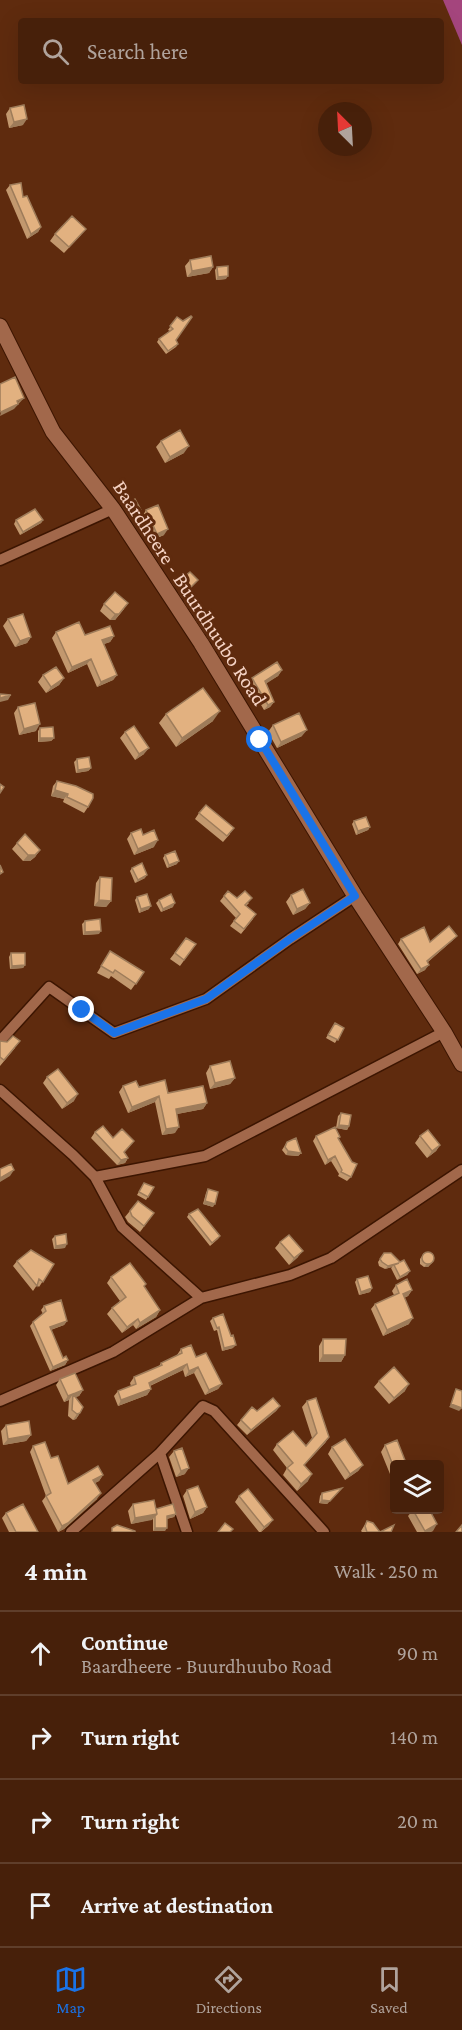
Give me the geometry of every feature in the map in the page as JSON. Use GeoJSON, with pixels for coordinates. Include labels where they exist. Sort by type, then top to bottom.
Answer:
{"type":"FeatureCollection","features":[{"type":"Feature","properties":{"kind":"main road","name":"Baardheere - Buurdhuubo Road"},"geometry":{"type":"LineString","coordinates":[[0,326],[53,432],[113,509],[201,643],[355,896],[444,1032],[462,1064]]}},
{"type":"Feature","properties":{"kind":"street"},"geometry":{"type":"LineString","coordinates":[[0,560],[113,509]]}},
{"type":"Feature","properties":{"kind":"street"},"geometry":{"type":"LineString","coordinates":[[0,1041],[49,987],[114,1033],[206,999],[355,896]]}},
{"type":"Feature","properties":{"kind":"street"},"geometry":{"type":"LineString","coordinates":[[95,1178],[205,1155],[444,1032]]}},
{"type":"Feature","properties":{"kind":"street"},"geometry":{"type":"LineString","coordinates":[[0,1090],[74,1155],[95,1178],[122,1227],[201,1298]]}},
{"type":"Feature","properties":{"kind":"street"},"geometry":{"type":"LineString","coordinates":[[0,1401],[113,1352],[201,1298],[290,1275],[331,1257],[462,1170]]}},
{"type":"Feature","properties":{"kind":"street"},"geometry":{"type":"LineString","coordinates":[[71,1532],[160,1453],[203,1406],[214,1411],[324,1532]]}},
{"type":"Feature","properties":{"kind":"street"},"geometry":{"type":"LineString","coordinates":[[160,1453],[187,1532]]}},
{"type":"Feature","properties":{"kind":"shaded area"},"geometry":{"type":"Polygon","coordinates":[[[443,0],[462,0],[462,45],[443,0]]]}},
{"type":"Feature","properties":{"kind":"building"},"geometry":{"type":"Polygon","coordinates":[[[24,105],[27,119],[14,122],[10,108],[24,105]]]}},
{"type":"Feature","properties":{"kind":"building"},"geometry":{"type":"Polygon","coordinates":[[[21,183],[23,197],[27,196],[41,227],[31,234],[10,185],[21,183]]]}},
{"type":"Feature","properties":{"kind":"building"},"geometry":{"type":"Polygon","coordinates":[[[72,216],[86,229],[69,247],[55,234],[72,216]]]}},
{"type":"Feature","properties":{"kind":"building"},"geometry":{"type":"Polygon","coordinates":[[[211,256],[213,267],[192,271],[190,260],[211,256]]]}},
{"type":"Feature","properties":{"kind":"building"},"geometry":{"type":"Polygon","coordinates":[[[228,266],[228,276],[218,277],[217,267],[228,266]]]}},
{"type":"Feature","properties":{"kind":"building"},"geometry":{"type":"Polygon","coordinates":[[[191,316],[176,340],[178,344],[168,351],[159,339],[173,329],[170,326],[177,317],[183,321],[191,316]]]}},
{"type":"Feature","properties":{"kind":"building"},"geometry":{"type":"Polygon","coordinates":[[[15,377],[24,398],[17,401],[18,404],[1,412],[0,384],[15,377]]]}},
{"type":"Feature","properties":{"kind":"building"},"geometry":{"type":"Polygon","coordinates":[[[180,430],[189,446],[170,457],[161,441],[180,430]]]}},
{"type":"Feature","properties":{"kind":"building"},"geometry":{"type":"Polygon","coordinates":[[[135,499],[141,510],[133,514],[126,504],[135,499]]]}},
{"type":"Feature","properties":{"kind":"building"},"geometry":{"type":"Polygon","coordinates":[[[158,505],[168,529],[157,534],[146,510],[158,505]]]}},
{"type":"Feature","properties":{"kind":"building"},"geometry":{"type":"Polygon","coordinates":[[[35,509],[43,520],[23,532],[16,520],[35,509]]]}},
{"type":"Feature","properties":{"kind":"building"},"geometry":{"type":"Polygon","coordinates":[[[190,572],[198,580],[188,590],[179,581],[190,572]]]}},
{"type":"Feature","properties":{"kind":"building"},"geometry":{"type":"Polygon","coordinates":[[[115,592],[128,603],[119,614],[115,614],[104,604],[115,592]]]}},
{"type":"Feature","properties":{"kind":"building"},"geometry":{"type":"Polygon","coordinates":[[[23,614],[31,637],[20,641],[8,619],[23,614]]]}},
{"type":"Feature","properties":{"kind":"building"},"geometry":{"type":"Polygon","coordinates":[[[79,622],[85,635],[110,626],[114,636],[102,640],[117,675],[101,682],[91,659],[72,667],[56,632],[79,622]]]}},
{"type":"Feature","properties":{"kind":"building"},"geometry":{"type":"Polygon","coordinates":[[[277,662],[282,670],[265,681],[274,702],[268,705],[252,678],[277,662]]]}},
{"type":"Feature","properties":{"kind":"building"},"geometry":{"type":"Polygon","coordinates":[[[56,667],[64,678],[51,687],[43,675],[56,667]]]}},
{"type":"Feature","properties":{"kind":"building"},"geometry":{"type":"Polygon","coordinates":[[[203,688],[220,711],[182,738],[166,714],[203,688]]]}},
{"type":"Feature","properties":{"kind":"building"},"geometry":{"type":"Polygon","coordinates":[[[35,703],[40,724],[24,729],[18,707],[35,703]]]}},
{"type":"Feature","properties":{"kind":"building"},"geometry":{"type":"Polygon","coordinates":[[[299,713],[307,730],[281,742],[273,725],[299,713]]]}},
{"type":"Feature","properties":{"kind":"building"},"geometry":{"type":"Polygon","coordinates":[[[134,726],[149,748],[139,754],[125,732],[134,726]]]}},
{"type":"Feature","properties":{"kind":"building"},"geometry":{"type":"Polygon","coordinates":[[[53,727],[54,738],[40,738],[40,728],[53,727]]]}},
{"type":"Feature","properties":{"kind":"building"},"geometry":{"type":"Polygon","coordinates":[[[89,757],[91,768],[78,770],[77,759],[89,757]]]}},
{"type":"Feature","properties":{"kind":"building"},"geometry":{"type":"Polygon","coordinates":[[[57,781],[93,794],[88,807],[67,797],[68,794],[55,790],[57,781]]]}},
{"type":"Feature","properties":{"kind":"building"},"geometry":{"type":"Polygon","coordinates":[[[206,805],[234,828],[227,836],[199,813],[206,805]]]}},
{"type":"Feature","properties":{"kind":"building"},"geometry":{"type":"Polygon","coordinates":[[[366,817],[370,827],[358,831],[354,821],[366,817]]]}},
{"type":"Feature","properties":{"kind":"building"},"geometry":{"type":"Polygon","coordinates":[[[141,829],[143,835],[154,830],[158,840],[138,849],[131,833],[141,829]]]}},
{"type":"Feature","properties":{"kind":"building"},"geometry":{"type":"Polygon","coordinates":[[[25,834],[40,850],[35,855],[28,855],[17,843],[25,834]]]}},
{"type":"Feature","properties":{"kind":"building"},"geometry":{"type":"Polygon","coordinates":[[[175,851],[179,861],[169,865],[165,855],[175,851]]]}},
{"type":"Feature","properties":{"kind":"building"},"geometry":{"type":"Polygon","coordinates":[[[142,863],[147,875],[138,880],[132,868],[142,863]]]}},
{"type":"Feature","properties":{"kind":"building"},"geometry":{"type":"Polygon","coordinates":[[[100,877],[112,878],[111,901],[99,900],[100,877]]]}},
{"type":"Feature","properties":{"kind":"building"},"geometry":{"type":"Polygon","coordinates":[[[303,889],[310,903],[297,909],[291,895],[303,889]]]}},
{"type":"Feature","properties":{"kind":"building"},"geometry":{"type":"Polygon","coordinates":[[[228,891],[237,898],[245,891],[252,898],[245,905],[256,914],[244,929],[234,921],[240,914],[224,896],[228,891]]]}},
{"type":"Feature","properties":{"kind":"building"},"geometry":{"type":"Polygon","coordinates":[[[147,894],[151,906],[141,909],[137,897],[147,894]]]}},
{"type":"Feature","properties":{"kind":"building"},"geometry":{"type":"Polygon","coordinates":[[[171,894],[175,903],[163,909],[159,900],[171,894]]]}},
{"type":"Feature","properties":{"kind":"building"},"geometry":{"type":"Polygon","coordinates":[[[100,919],[101,931],[85,932],[85,921],[100,919]]]}},
{"type":"Feature","properties":{"kind":"building"},"geometry":{"type":"Polygon","coordinates":[[[449,926],[457,936],[427,961],[429,965],[421,969],[401,939],[424,927],[430,942],[449,926]]]}},
{"type":"Feature","properties":{"kind":"building"},"geometry":{"type":"Polygon","coordinates":[[[186,938],[196,944],[184,960],[175,953],[186,938]]]}},
{"type":"Feature","properties":{"kind":"building"},"geometry":{"type":"Polygon","coordinates":[[[110,951],[144,972],[136,984],[115,970],[113,973],[101,966],[110,951]]]}},
{"type":"Feature","properties":{"kind":"building"},"geometry":{"type":"Polygon","coordinates":[[[11,953],[25,953],[25,965],[12,966],[11,953]]]}},
{"type":"Feature","properties":{"kind":"building"},"geometry":{"type":"Polygon","coordinates":[[[335,1023],[344,1028],[338,1040],[328,1035],[335,1023]]]}},
{"type":"Feature","properties":{"kind":"building"},"geometry":{"type":"Polygon","coordinates":[[[13,1036],[20,1041],[4,1060],[0,1057],[0,1041],[7,1042],[13,1036]]]}},
{"type":"Feature","properties":{"kind":"building"},"geometry":{"type":"Polygon","coordinates":[[[230,1061],[235,1078],[215,1083],[210,1066],[230,1061]]]}},
{"type":"Feature","properties":{"kind":"building"},"geometry":{"type":"Polygon","coordinates":[[[58,1069],[78,1094],[67,1103],[47,1077],[58,1069]]]}},
{"type":"Feature","properties":{"kind":"building"},"geometry":{"type":"Polygon","coordinates":[[[165,1080],[168,1093],[203,1086],[207,1103],[176,1109],[179,1127],[166,1129],[159,1096],[132,1107],[123,1086],[136,1081],[139,1087],[165,1080]]]}},
{"type":"Feature","properties":{"kind":"building"},"geometry":{"type":"Polygon","coordinates":[[[341,1113],[351,1115],[349,1126],[339,1125],[341,1113]]]}},
{"type":"Feature","properties":{"kind":"building"},"geometry":{"type":"Polygon","coordinates":[[[103,1126],[113,1138],[122,1129],[134,1141],[124,1152],[128,1158],[121,1160],[95,1132],[103,1126]]]}},
{"type":"Feature","properties":{"kind":"building"},"geometry":{"type":"Polygon","coordinates":[[[335,1127],[340,1137],[338,1138],[352,1162],[357,1164],[351,1177],[341,1172],[335,1156],[328,1160],[316,1136],[335,1127]]]}},
{"type":"Feature","properties":{"kind":"building"},"geometry":{"type":"Polygon","coordinates":[[[428,1130],[440,1145],[432,1151],[420,1136],[428,1130]]]}},
{"type":"Feature","properties":{"kind":"building"},"geometry":{"type":"Polygon","coordinates":[[[296,1138],[301,1153],[288,1151],[285,1147],[287,1142],[296,1138]]]}},
{"type":"Feature","properties":{"kind":"building"},"geometry":{"type":"Polygon","coordinates":[[[11,1164],[14,1170],[0,1178],[0,1169],[11,1164]]]}},
{"type":"Feature","properties":{"kind":"building"},"geometry":{"type":"Polygon","coordinates":[[[144,1183],[154,1187],[148,1197],[139,1192],[144,1183]]]}},
{"type":"Feature","properties":{"kind":"building"},"geometry":{"type":"Polygon","coordinates":[[[208,1189],[218,1192],[215,1204],[205,1201],[208,1189]]]}},
{"type":"Feature","properties":{"kind":"building"},"geometry":{"type":"Polygon","coordinates":[[[138,1201],[154,1213],[144,1226],[132,1216],[130,1211],[138,1201]]]}},
{"type":"Feature","properties":{"kind":"building"},"geometry":{"type":"Polygon","coordinates":[[[198,1209],[220,1236],[212,1243],[189,1214],[198,1209]]]}},
{"type":"Feature","properties":{"kind":"building"},"geometry":{"type":"Polygon","coordinates":[[[66,1234],[67,1244],[56,1246],[55,1236],[66,1234]]]}},
{"type":"Feature","properties":{"kind":"building"},"geometry":{"type":"Polygon","coordinates":[[[289,1235],[303,1251],[294,1258],[280,1242],[289,1235]]]}},
{"type":"Feature","properties":{"kind":"building"},"geometry":{"type":"Polygon","coordinates":[[[31,1250],[54,1264],[43,1282],[39,1279],[37,1286],[17,1261],[31,1250]]]}},
{"type":"Feature","properties":{"kind":"building"},"geometry":{"type":"Polygon","coordinates":[[[428,1252],[434,1258],[428,1264],[422,1258],[428,1252]]]}},
{"type":"Feature","properties":{"kind":"building"},"geometry":{"type":"Polygon","coordinates":[[[384,1253],[391,1253],[400,1262],[404,1260],[410,1271],[400,1277],[394,1265],[399,1263],[388,1266],[382,1262],[380,1259],[384,1253]]]}},
{"type":"Feature","properties":{"kind":"building"},"geometry":{"type":"Polygon","coordinates":[[[130,1263],[146,1284],[144,1286],[160,1310],[140,1323],[138,1319],[127,1327],[112,1308],[126,1297],[111,1277],[130,1263]]]}},
{"type":"Feature","properties":{"kind":"building"},"geometry":{"type":"Polygon","coordinates":[[[368,1276],[372,1288],[361,1292],[357,1279],[368,1276]]]}},
{"type":"Feature","properties":{"kind":"building"},"geometry":{"type":"Polygon","coordinates":[[[407,1279],[412,1290],[403,1294],[413,1318],[387,1330],[375,1304],[399,1293],[396,1285],[407,1279]]]}},
{"type":"Feature","properties":{"kind":"building"},"geometry":{"type":"Polygon","coordinates":[[[61,1300],[67,1321],[50,1327],[63,1358],[66,1356],[68,1360],[53,1367],[33,1322],[46,1311],[44,1306],[61,1300]]]}},
{"type":"Feature","properties":{"kind":"building"},"geometry":{"type":"Polygon","coordinates":[[[223,1314],[236,1345],[224,1348],[219,1327],[217,1328],[213,1318],[223,1314]]]}},
{"type":"Feature","properties":{"kind":"building"},"geometry":{"type":"Polygon","coordinates":[[[323,1339],[346,1339],[345,1355],[323,1355],[323,1339]]]}},
{"type":"Feature","properties":{"kind":"building"},"geometry":{"type":"Polygon","coordinates":[[[191,1345],[196,1357],[206,1353],[222,1384],[209,1390],[198,1367],[189,1371],[187,1364],[149,1383],[151,1389],[121,1400],[118,1391],[136,1384],[134,1377],[162,1365],[161,1363],[182,1353],[181,1349],[191,1345]]]}},
{"type":"Feature","properties":{"kind":"building"},"geometry":{"type":"Polygon","coordinates":[[[394,1367],[409,1384],[394,1398],[379,1381],[394,1367]]]}},
{"type":"Feature","properties":{"kind":"building"},"geometry":{"type":"Polygon","coordinates":[[[75,1373],[83,1390],[68,1396],[60,1379],[75,1373]]]}},
{"type":"Feature","properties":{"kind":"building"},"geometry":{"type":"Polygon","coordinates":[[[456,1389],[462,1391],[462,1408],[451,1404],[456,1389]]]}},
{"type":"Feature","properties":{"kind":"building"},"geometry":{"type":"Polygon","coordinates":[[[73,1394],[83,1407],[77,1414],[72,1410],[73,1394]]]}},
{"type":"Feature","properties":{"kind":"building"},"geometry":{"type":"Polygon","coordinates":[[[273,1398],[280,1406],[251,1430],[241,1420],[252,1407],[257,1411],[273,1398]]]}},
{"type":"Feature","properties":{"kind":"building"},"geometry":{"type":"Polygon","coordinates":[[[316,1398],[329,1437],[304,1465],[312,1474],[301,1484],[287,1468],[293,1463],[277,1444],[293,1431],[306,1446],[317,1433],[307,1401],[316,1398]]]}},
{"type":"Feature","properties":{"kind":"building"},"geometry":{"type":"Polygon","coordinates":[[[29,1421],[31,1435],[8,1439],[6,1425],[29,1421]]]}},
{"type":"Feature","properties":{"kind":"building"},"geometry":{"type":"Polygon","coordinates":[[[345,1439],[363,1465],[350,1474],[332,1447],[345,1439]]]}},
{"type":"Feature","properties":{"kind":"building"},"geometry":{"type":"Polygon","coordinates":[[[397,1440],[405,1460],[391,1460],[385,1445],[397,1440]]]}},
{"type":"Feature","properties":{"kind":"building"},"geometry":{"type":"Polygon","coordinates":[[[45,1442],[51,1458],[58,1456],[68,1484],[98,1466],[103,1475],[93,1480],[101,1493],[62,1526],[46,1496],[51,1493],[33,1446],[45,1442]]]}},
{"type":"Feature","properties":{"kind":"building"},"geometry":{"type":"Polygon","coordinates":[[[182,1448],[189,1468],[181,1471],[174,1451],[182,1448]]]}},
{"type":"Feature","properties":{"kind":"building"},"geometry":{"type":"Polygon","coordinates":[[[198,1486],[207,1507],[195,1512],[187,1490],[198,1486]]]}},
{"type":"Feature","properties":{"kind":"building"},"geometry":{"type":"Polygon","coordinates":[[[342,1488],[330,1501],[322,1500],[322,1493],[342,1488]]]}},
{"type":"Feature","properties":{"kind":"building"},"geometry":{"type":"Polygon","coordinates":[[[248,1489],[273,1520],[264,1527],[239,1496],[248,1489]]]}},
{"type":"Feature","properties":{"kind":"building"},"geometry":{"type":"Polygon","coordinates":[[[154,1500],[157,1514],[135,1518],[133,1504],[154,1500]]]}},
{"type":"Feature","properties":{"kind":"building"},"geometry":{"type":"Polygon","coordinates":[[[23,1504],[38,1532],[16,1532],[6,1513],[23,1504]]]}},
{"type":"Feature","properties":{"kind":"building"},"geometry":{"type":"Polygon","coordinates":[[[173,1504],[176,1514],[167,1516],[167,1528],[155,1528],[156,1509],[173,1504]]]}},
{"type":"Feature","properties":{"kind":"building"},"geometry":{"type":"Polygon","coordinates":[[[415,1514],[432,1514],[437,1524],[425,1531],[415,1514]]]}},
{"type":"Feature","properties":{"kind":"building"},"geometry":{"type":"Polygon","coordinates":[[[367,1521],[373,1523],[380,1532],[367,1532],[365,1526],[367,1521]]]}},
{"type":"Feature","properties":{"kind":"building"},"geometry":{"type":"Polygon","coordinates":[[[225,1523],[233,1529],[230,1532],[218,1532],[225,1523]]]}},
{"type":"Feature","properties":{"kind":"building"},"geometry":{"type":"Polygon","coordinates":[[[117,1525],[135,1532],[112,1532],[112,1528],[117,1525]]]}},
{"type":"Feature","properties":{"kind":"building"},"geometry":{"type":"Polygon","coordinates":[[[394,1525],[391,1532],[380,1532],[394,1525]]]}},
{"type":"Feature","properties":{"kind":"route"},"geometry":{"type":"LineString","coordinates":[[82,1010],[114,1033],[206,999],[355,896],[260,740]]}}]}
